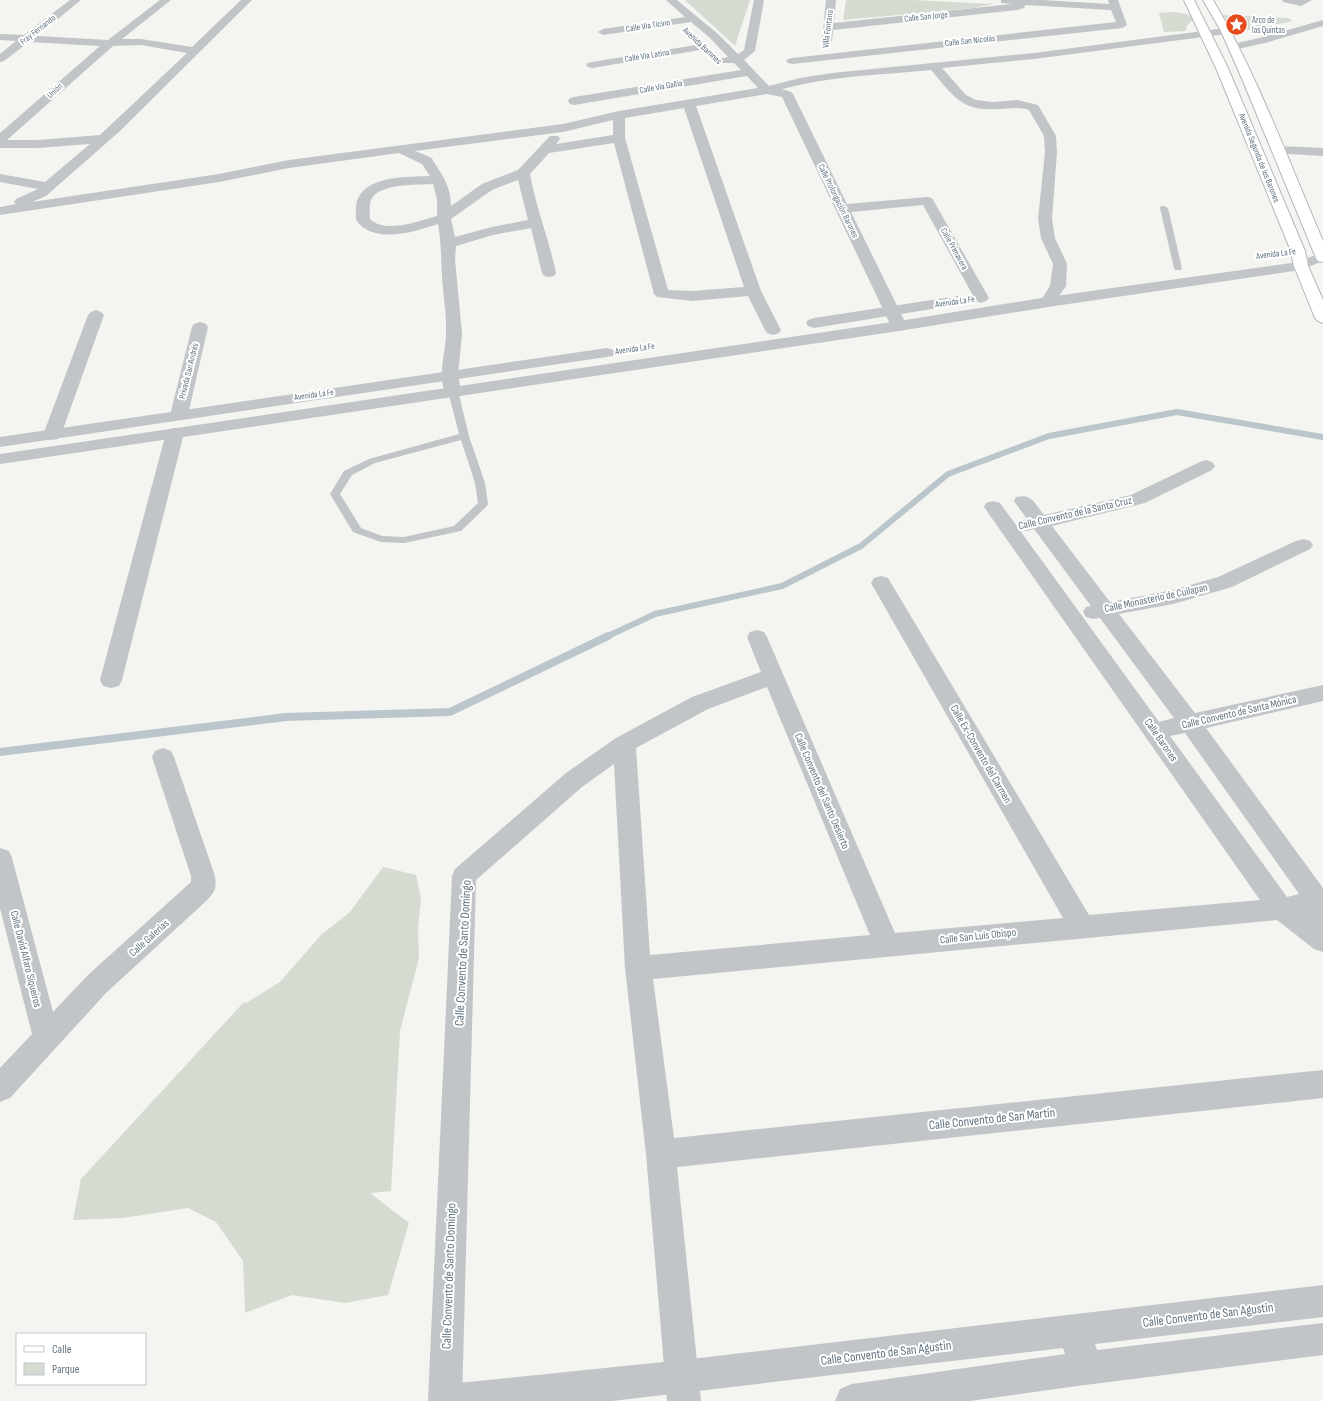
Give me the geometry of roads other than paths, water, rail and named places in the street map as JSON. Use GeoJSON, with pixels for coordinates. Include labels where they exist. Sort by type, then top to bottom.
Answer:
{"type":"FeatureCollection","features":[{"type":"Feature","properties":{"kind":"main road"},"geometry":{"type":"LineString","coordinates":[[1191,4],[1210,4]]}},
{"type":"Feature","properties":{"kind":"main road","name":"Avenida Segunda de los Barones"},"geometry":{"type":"LineString","coordinates":[[1191,4],[1222,68],[1294,256],[1323,318]]}},
{"type":"Feature","properties":{"kind":"main road","name":"Avenida Segunda de los Barones"},"geometry":{"type":"LineString","coordinates":[[1210,4],[1233,47],[1323,257]]}},
{"type":"Feature","properties":{"kind":"street","name":"Fray Fernando"},"geometry":{"type":"LineString","coordinates":[[4,56],[76,0]]}},
{"type":"Feature","properties":{"kind":"street","name":"Unión"},"geometry":{"type":"LineString","coordinates":[[0,140],[110,42],[166,0]]}},
{"type":"Feature","properties":{"kind":"street"},"geometry":{"type":"LineString","coordinates":[[0,211],[42,193],[101,139],[116,128],[247,0]]}},
{"type":"Feature","properties":{"kind":"street","name":"Avenida Barones"},"geometry":{"type":"LineString","coordinates":[[672,0],[692,19],[714,36],[767,90]]}},
{"type":"Feature","properties":{"kind":"street"},"geometry":{"type":"LineString","coordinates":[[736,59],[746,55],[749,51],[759,0]]}},
{"type":"Feature","properties":{"kind":"street","name":"Villa Fontana"},"geometry":{"type":"LineString","coordinates":[[824,58],[831,0]]}},
{"type":"Feature","properties":{"kind":"street"},"geometry":{"type":"LineString","coordinates":[[984,0],[1018,2],[1114,3]]}},
{"type":"Feature","properties":{"kind":"street"},"geometry":{"type":"LineString","coordinates":[[1287,0],[1301,4],[1307,0]]}},
{"type":"Feature","properties":{"kind":"street","name":"Calle San Jorge"},"geometry":{"type":"LineString","coordinates":[[828,27],[1017,7],[1020,6],[1018,2]]}},
{"type":"Feature","properties":{"kind":"street","name":"Calle San Nicolás"},"geometry":{"type":"LineString","coordinates":[[792,61],[1122,25],[1114,3]]}},
{"type":"Feature","properties":{"kind":"street","name":"Avenida Barones"},"geometry":{"type":"LineString","coordinates":[[665,11],[750,93]]}},
{"type":"Feature","properties":{"kind":"street","name":"Calle Vía Ticino"},"geometry":{"type":"LineString","coordinates":[[603,32],[692,19]]}},
{"type":"Feature","properties":{"kind":"street"},"geometry":{"type":"LineString","coordinates":[[1233,47],[1261,41],[1323,23]]}},
{"type":"Feature","properties":{"kind":"street"},"geometry":{"type":"LineString","coordinates":[[0,211],[219,178],[289,164],[563,128],[619,115],[767,90],[800,81],[832,76],[1034,56],[1132,42],[1226,32]]}},
{"type":"Feature","properties":{"kind":"street"},"geometry":{"type":"LineString","coordinates":[[0,37],[141,42],[194,51]]}},
{"type":"Feature","properties":{"kind":"street"},"geometry":{"type":"LineString","coordinates":[[4,56],[86,41]]}},
{"type":"Feature","properties":{"kind":"street","name":"Calle Vía Latina"},"geometry":{"type":"LineString","coordinates":[[592,65],[711,54],[736,59]]}},
{"type":"Feature","properties":{"kind":"street"},"geometry":{"type":"LineString","coordinates":[[933,65],[962,98],[972,103],[982,106],[1018,104],[1034,108],[1050,136],[1051,152],[1045,219],[1048,238],[1060,264],[1058,286],[1048,302]]}},
{"type":"Feature","properties":{"kind":"street","name":"Calle Vía Gallia"},"geometry":{"type":"LineString","coordinates":[[574,102],[748,72]]}},
{"type":"Feature","properties":{"kind":"street","name":"Calle Prolongación Barones"},"geometry":{"type":"LineString","coordinates":[[767,90],[787,94],[890,311],[899,326]]}},
{"type":"Feature","properties":{"kind":"street"},"geometry":{"type":"LineString","coordinates":[[689,104],[753,290],[786,328]]}},
{"type":"Feature","properties":{"kind":"street"},"geometry":{"type":"LineString","coordinates":[[619,115],[619,138],[662,294],[692,296],[753,290]]}},
{"type":"Feature","properties":{"kind":"street"},"geometry":{"type":"LineString","coordinates":[[439,180],[398,182],[371,190],[364,198],[362,220],[371,228],[390,230],[411,228],[444,218],[487,187],[523,173],[563,128]]}},
{"type":"Feature","properties":{"kind":"street"},"geometry":{"type":"LineString","coordinates":[[545,150],[619,138]]}},
{"type":"Feature","properties":{"kind":"street"},"geometry":{"type":"LineString","coordinates":[[0,144],[38,144],[101,139]]}},
{"type":"Feature","properties":{"kind":"street"},"geometry":{"type":"LineString","coordinates":[[428,161],[450,143]]}},
{"type":"Feature","properties":{"kind":"street"},"geometry":{"type":"LineString","coordinates":[[402,150],[428,161],[439,180],[444,199],[444,218],[448,244],[454,334],[452,383]]}},
{"type":"Feature","properties":{"kind":"street"},"geometry":{"type":"LineString","coordinates":[[1277,150],[1323,152]]}},
{"type":"Feature","properties":{"kind":"street"},"geometry":{"type":"LineString","coordinates":[[523,173],[527,194],[537,223],[549,273]]}},
{"type":"Feature","properties":{"kind":"street"},"geometry":{"type":"LineString","coordinates":[[0,178],[48,187]]}},
{"type":"Feature","properties":{"kind":"street","name":"Calle Primavera"},"geometry":{"type":"LineString","coordinates":[[842,209],[927,201],[981,298]]}},
{"type":"Feature","properties":{"kind":"street"},"geometry":{"type":"LineString","coordinates":[[448,244],[472,235],[506,227],[537,223]]}},
{"type":"Feature","properties":{"kind":"street","name":"Avenida La Fe"},"geometry":{"type":"LineString","coordinates":[[0,459],[177,424],[452,383],[899,326],[1048,302],[1294,256],[1323,257]]}},
{"type":"Feature","properties":{"kind":"street","name":"Avenida La Fe"},"geometry":{"type":"LineString","coordinates":[[749,333],[1186,267]]}},
{"type":"Feature","properties":{"kind":"street"},"geometry":{"type":"LineString","coordinates":[[52,435],[96,315]]}},
{"type":"Feature","properties":{"kind":"street","name":"Privada San Andrés"},"geometry":{"type":"LineString","coordinates":[[111,680],[177,424],[200,327]]}},
{"type":"Feature","properties":{"kind":"street","name":"Avenida La Fe"},"geometry":{"type":"LineString","coordinates":[[452,383],[623,351]]}},
{"type":"Feature","properties":{"kind":"street","name":"Avenida La Fe"},"geometry":{"type":"LineString","coordinates":[[0,442],[52,435],[177,424]]}},
{"type":"Feature","properties":{"kind":"street","name":"Calle Convento de la Santa Cruz"},"geometry":{"type":"LineString","coordinates":[[1008,528],[1039,523],[1138,499],[1206,466]]}},
{"type":"Feature","properties":{"kind":"street"},"geometry":{"type":"LineString","coordinates":[[1023,501],[1190,723],[1321,911]]}},
{"type":"Feature","properties":{"kind":"street","name":"Calle Barones"},"geometry":{"type":"LineString","coordinates":[[993,507],[1155,731],[1281,909],[1323,941]]}},
{"type":"Feature","properties":{"kind":"street","name":"Calle Monasterio de Cuilapan"},"geometry":{"type":"LineString","coordinates":[[1072,616],[1173,596],[1225,582],[1303,545]]}},
{"type":"Feature","properties":{"kind":"street","name":"Calle Ex-Convento del Carmen"},"geometry":{"type":"LineString","coordinates":[[881,583],[1081,926]]}},
{"type":"Feature","properties":{"kind":"street","name":"Calle Convento del Santo Desierto"},"geometry":{"type":"LineString","coordinates":[[757,637],[887,945]]}},
{"type":"Feature","properties":{"kind":"street","name":"Calle Convento de Santo Domingo"},"geometry":{"type":"LineString","coordinates":[[445,1401],[464,876],[574,780],[624,744],[700,703],[774,676]]}},
{"type":"Feature","properties":{"kind":"street","name":"Calle Convento de Santa Mónica"},"geometry":{"type":"LineString","coordinates":[[1155,731],[1323,693]]}},
{"type":"Feature","properties":{"kind":"street"},"geometry":{"type":"LineString","coordinates":[[624,744],[638,968],[661,1154],[683,1389]]}},
{"type":"Feature","properties":{"kind":"street","name":"Calle Galerias"},"geometry":{"type":"LineString","coordinates":[[0,1088],[97,984],[195,896],[204,886],[203,876],[163,756]]}},
{"type":"Feature","properties":{"kind":"street","name":"Calle David Alfaro Siqueiros"},"geometry":{"type":"LineString","coordinates":[[0,858],[46,1037]]}},
{"type":"Feature","properties":{"kind":"street","name":"Calle San Luis Obispo"},"geometry":{"type":"LineString","coordinates":[[638,968],[1081,926],[1281,909],[1321,911]]}},
{"type":"Feature","properties":{"kind":"street","name":"Calle Convento de San Martín"},"geometry":{"type":"LineString","coordinates":[[661,1154],[1323,1084]]}},
{"type":"Feature","properties":{"kind":"street","name":"Calle Convento de San Agustin"},"geometry":{"type":"LineString","coordinates":[[449,1401],[683,1389],[1075,1331],[1323,1301]]}},
{"type":"Feature","properties":{"kind":"street"},"geometry":{"type":"LineString","coordinates":[[1075,1331],[1086,1368]]}},
{"type":"Feature","properties":{"kind":"street"},"geometry":{"type":"LineString","coordinates":[[852,1401],[1086,1368],[1323,1339]]}},
{"type":"Feature","properties":{"kind":"lane"},"geometry":{"type":"LineString","coordinates":[[1164,208],[1186,267]]}},
{"type":"Feature","properties":{"kind":"lane"},"geometry":{"type":"LineString","coordinates":[[452,383],[464,436],[480,482],[483,504],[457,528],[404,540],[381,539],[357,530],[335,494],[348,473],[372,461],[464,436]]}},
{"type":"Feature","properties":{"kind":"waterway"},"geometry":{"type":"LineString","coordinates":[[606,637],[655,614],[782,586],[861,546],[948,474],[1049,436],[1177,412],[1323,437]]}},
{"type":"Feature","properties":{"kind":"waterway"},"geometry":{"type":"LineString","coordinates":[[0,752],[286,717],[450,712],[608,636]]}},
{"type":"Feature","properties":{"kind":"place","name":"Arco de las Quintas"},"geometry":{"type":"Point","coordinates":[1236,25]}}]}
